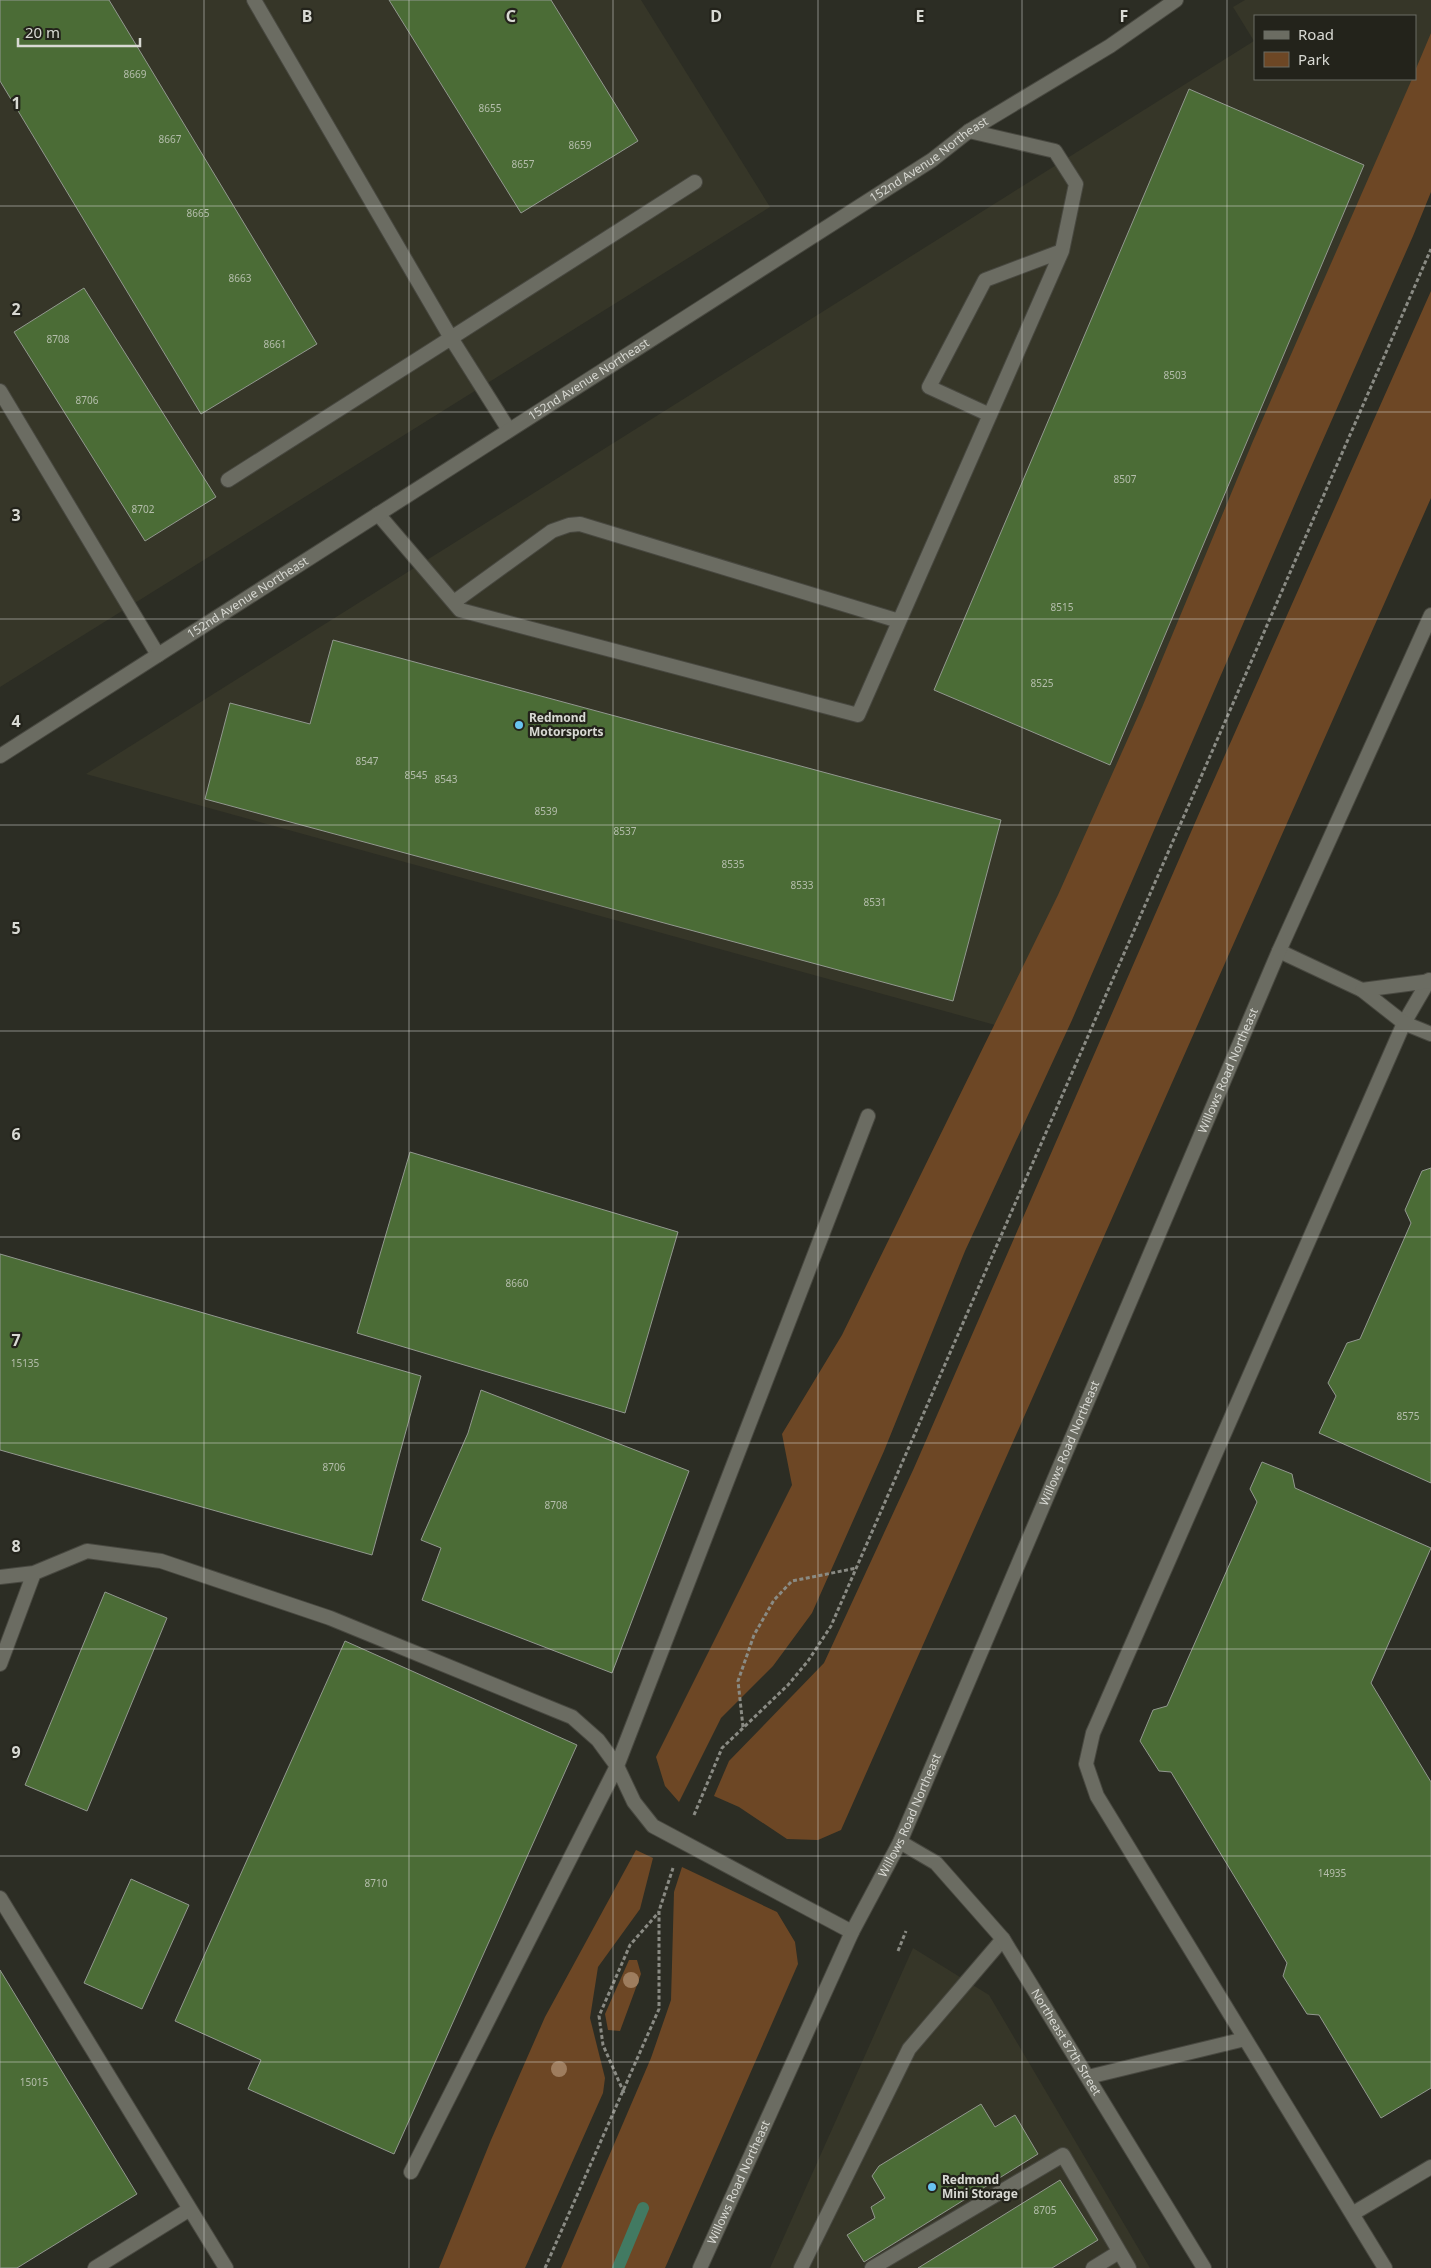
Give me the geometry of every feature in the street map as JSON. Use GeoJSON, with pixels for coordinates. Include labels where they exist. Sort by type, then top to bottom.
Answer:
{"type":"FeatureCollection","features":[{"type":"Feature","properties":{"kind":"street"},"geometry":{"type":"LineString","coordinates":[[254,0],[451,338],[509,430]]}},
{"type":"Feature","properties":{"kind":"street","name":"152nd Avenue Northeast"},"geometry":{"type":"LineString","coordinates":[[0,756],[932,160],[969,132],[1110,46],[1176,0]]}},
{"type":"Feature","properties":{"kind":"street"},"geometry":{"type":"LineString","coordinates":[[378,514],[460,610],[858,714],[1062,251],[1076,184],[1055,151],[969,132]]}},
{"type":"Feature","properties":{"kind":"street"},"geometry":{"type":"LineString","coordinates":[[228,480],[695,182]]}},
{"type":"Feature","properties":{"kind":"street"},"geometry":{"type":"LineString","coordinates":[[990,415],[929,387],[985,280],[1062,251]]}},
{"type":"Feature","properties":{"kind":"street"},"geometry":{"type":"LineString","coordinates":[[0,391],[158,655]]}},
{"type":"Feature","properties":{"kind":"street"},"geometry":{"type":"LineString","coordinates":[[454,602],[552,531],[580,524],[899,621]]}},
{"type":"Feature","properties":{"kind":"street","name":"Willows Road Northeast"},"geometry":{"type":"LineString","coordinates":[[700,2268],[852,1932],[900,1842],[1279,951],[1431,615]]}},
{"type":"Feature","properties":{"kind":"street"},"geometry":{"type":"LineString","coordinates":[[1279,951],[1362,990],[1404,1023],[1431,1034]]}},
{"type":"Feature","properties":{"kind":"street"},"geometry":{"type":"LineString","coordinates":[[1362,990],[1430,980]]}},
{"type":"Feature","properties":{"kind":"street"},"geometry":{"type":"LineString","coordinates":[[1385,2268],[1098,1796],[1086,1764],[1093,1733],[1404,1023],[1430,980]]}},
{"type":"Feature","properties":{"kind":"street"},"geometry":{"type":"LineString","coordinates":[[410,2172],[617,1766],[868,1116]]}},
{"type":"Feature","properties":{"kind":"street"},"geometry":{"type":"LineString","coordinates":[[0,1577],[34,1573],[87,1551],[161,1560],[330,1618],[572,1717],[598,1740],[617,1766],[634,1802],[653,1826],[852,1932]]}},
{"type":"Feature","properties":{"kind":"street"},"geometry":{"type":"LineString","coordinates":[[0,1664],[34,1573]]}},
{"type":"Feature","properties":{"kind":"street","name":"Northeast 87th Street"},"geometry":{"type":"LineString","coordinates":[[900,1842],[936,1863],[1003,1939],[1204,2268]]}},
{"type":"Feature","properties":{"kind":"street"},"geometry":{"type":"LineString","coordinates":[[0,1898],[226,2268]]}},
{"type":"Feature","properties":{"kind":"street"},"geometry":{"type":"LineString","coordinates":[[801,2268],[909,2049],[1003,1939]]}},
{"type":"Feature","properties":{"kind":"street"},"geometry":{"type":"LineString","coordinates":[[1088,2077],[1245,2039]]}},
{"type":"Feature","properties":{"kind":"street"},"geometry":{"type":"LineString","coordinates":[[872,2268],[1063,2155],[1129,2268]]}},
{"type":"Feature","properties":{"kind":"street"},"geometry":{"type":"LineString","coordinates":[[1352,2214],[1431,2167]]}},
{"type":"Feature","properties":{"kind":"street"},"geometry":{"type":"LineString","coordinates":[[95,2268],[190,2209]]}},
{"type":"Feature","properties":{"kind":"street"},"geometry":{"type":"LineString","coordinates":[[1093,2268],[1120,2252]]}},
{"type":"Feature","properties":{"kind":"path"},"geometry":{"type":"LineString","coordinates":[[692,1819],[722,1748],[788,1685],[808,1661],[831,1626],[1431,249]]}},
{"type":"Feature","properties":{"kind":"path"},"geometry":{"type":"LineString","coordinates":[[744,1727],[738,1680],[754,1635],[774,1600],[792,1581],[857,1568]]}},
{"type":"Feature","properties":{"kind":"path"},"geometry":{"type":"LineString","coordinates":[[546,2268],[624,2093],[659,2009],[659,1911],[674,1864]]}},
{"type":"Feature","properties":{"kind":"path"},"geometry":{"type":"LineString","coordinates":[[624,2093],[603,2045],[599,2016],[630,1945],[659,1911]]}},
{"type":"Feature","properties":{"kind":"path"},"geometry":{"type":"LineString","coordinates":[[898,1950],[906,1931]]}},
{"type":"Feature","properties":{"kind":"shaded area"},"geometry":{"type":"Polygon","coordinates":[[[0,0],[641,0],[770,207],[0,687],[0,0]]]}},
{"type":"Feature","properties":{"kind":"shaded area"},"geometry":{"type":"Polygon","coordinates":[[[1245,0],[1431,0],[1431,61],[1024,1033],[86,774],[1254,41],[1233,7],[1245,0]]]}},
{"type":"Feature","properties":{"kind":"shaded area","name":"Redmond Mini Storage"},"geometry":{"type":"Polygon","coordinates":[[[913,1948],[989,1995],[1150,2268],[770,2268],[913,1948]]]}},
{"type":"Feature","properties":{"kind":"green space"},"geometry":{"type":"Polygon","coordinates":[[[1431,33],[1431,192],[1413,236],[1300,492],[1072,1020],[965,1251],[884,1451],[812,1613],[773,1666],[721,1718],[679,1802],[665,1786],[656,1757],[792,1485],[782,1434],[842,1335],[1058,895],[1143,705],[1253,441],[1412,80],[1416,80],[1416,69],[1431,33]]]}},
{"type":"Feature","properties":{"kind":"green space"},"geometry":{"type":"Polygon","coordinates":[[[1431,291],[1431,498],[841,1830],[818,1840],[787,1839],[739,1807],[714,1796],[729,1761],[824,1663],[914,1468],[1201,809],[1431,291]]]}},
{"type":"Feature","properties":{"kind":"green space"},"geometry":{"type":"Polygon","coordinates":[[[636,1850],[653,1858],[640,1909],[598,1967],[590,2018],[605,2078],[603,2093],[525,2268],[439,2268],[491,2140],[545,2017],[636,1850]]]}},
{"type":"Feature","properties":{"kind":"green space"},"geometry":{"type":"Polygon","coordinates":[[[682,1867],[777,1912],[795,1942],[798,1964],[665,2268],[561,2268],[651,2058],[671,2000],[674,1892],[682,1867]]]}},
{"type":"Feature","properties":{"kind":"green space"},"geometry":{"type":"Polygon","coordinates":[[[629,1960],[637,1960],[641,1974],[620,2031],[608,2030],[605,2014],[629,1960]]]}},
{"type":"Feature","properties":{"kind":"building"},"geometry":{"type":"Polygon","coordinates":[[[0,0],[109,0],[317,344],[201,414],[0,81],[0,0]]]}},
{"type":"Feature","properties":{"kind":"building"},"geometry":{"type":"Polygon","coordinates":[[[389,0],[551,0],[638,141],[521,213],[389,0]]]}},
{"type":"Feature","properties":{"kind":"building"},"geometry":{"type":"Polygon","coordinates":[[[1189,89],[1364,165],[1110,765],[934,690],[1189,89]]]}},
{"type":"Feature","properties":{"kind":"building"},"geometry":{"type":"Polygon","coordinates":[[[84,288],[216,497],[145,541],[14,332],[84,288]]]}},
{"type":"Feature","properties":{"kind":"building"},"geometry":{"type":"Polygon","coordinates":[[[333,640],[1001,820],[953,1001],[205,799],[230,703],[310,724],[333,640]]]}},
{"type":"Feature","properties":{"kind":"building"},"geometry":{"type":"Polygon","coordinates":[[[410,1152],[678,1232],[625,1413],[357,1333],[410,1152]]]}},
{"type":"Feature","properties":{"kind":"building"},"geometry":{"type":"Polygon","coordinates":[[[1431,1168],[1431,1483],[1319,1433],[1336,1396],[1328,1383],[1347,1343],[1360,1339],[1411,1223],[1405,1210],[1422,1171],[1431,1168]]]}},
{"type":"Feature","properties":{"kind":"building"},"geometry":{"type":"Polygon","coordinates":[[[0,1254],[421,1376],[372,1555],[0,1450],[0,1254]]]}},
{"type":"Feature","properties":{"kind":"building"},"geometry":{"type":"Polygon","coordinates":[[[481,1390],[689,1471],[612,1673],[422,1600],[441,1548],[421,1540],[468,1433],[481,1390]]]}},
{"type":"Feature","properties":{"kind":"building"},"geometry":{"type":"Polygon","coordinates":[[[1262,1462],[1292,1474],[1295,1488],[1431,1548],[1371,1683],[1431,1782],[1431,2088],[1381,2118],[1319,2015],[1307,2014],[1283,1976],[1287,1963],[1171,1772],[1159,1771],[1140,1741],[1153,1710],[1167,1706],[1257,1502],[1250,1489],[1262,1462]]]}},
{"type":"Feature","properties":{"kind":"building"},"geometry":{"type":"Polygon","coordinates":[[[105,1592],[167,1618],[87,1811],[25,1785],[105,1592]]]}},
{"type":"Feature","properties":{"kind":"building"},"geometry":{"type":"Polygon","coordinates":[[[345,1641],[577,1745],[394,2154],[248,2089],[261,2060],[175,2021],[345,1641]]]}},
{"type":"Feature","properties":{"kind":"building"},"geometry":{"type":"Polygon","coordinates":[[[131,1879],[189,1905],[142,2009],[84,1983],[131,1879]]]}},
{"type":"Feature","properties":{"kind":"building"},"geometry":{"type":"Polygon","coordinates":[[[0,1970],[137,2194],[17,2268],[0,2268],[0,1970]]]}},
{"type":"Feature","properties":{"kind":"building","name":"Redmond Mini Storage"},"geometry":{"type":"Polygon","coordinates":[[[981,2104],[995,2127],[1015,2115],[1038,2154],[864,2262],[847,2235],[875,2218],[871,2207],[885,2198],[872,2176],[879,2166],[981,2104]]]}},
{"type":"Feature","properties":{"kind":"building"},"geometry":{"type":"Polygon","coordinates":[[[1060,2180],[1098,2240],[1052,2268],[918,2268],[1060,2180]]]}},
{"type":"Feature","properties":{"kind":"waterway"},"geometry":{"type":"LineString","coordinates":[[618,2268],[643,2208]]}},
{"type":"Feature","properties":{"kind":"place","name":"Redmond Motorsports"},"geometry":{"type":"Point","coordinates":[519,725]}},
{"type":"Feature","properties":{"kind":"place","name":"Redmond Mini Storage"},"geometry":{"type":"Point","coordinates":[932,2187]}}]}
